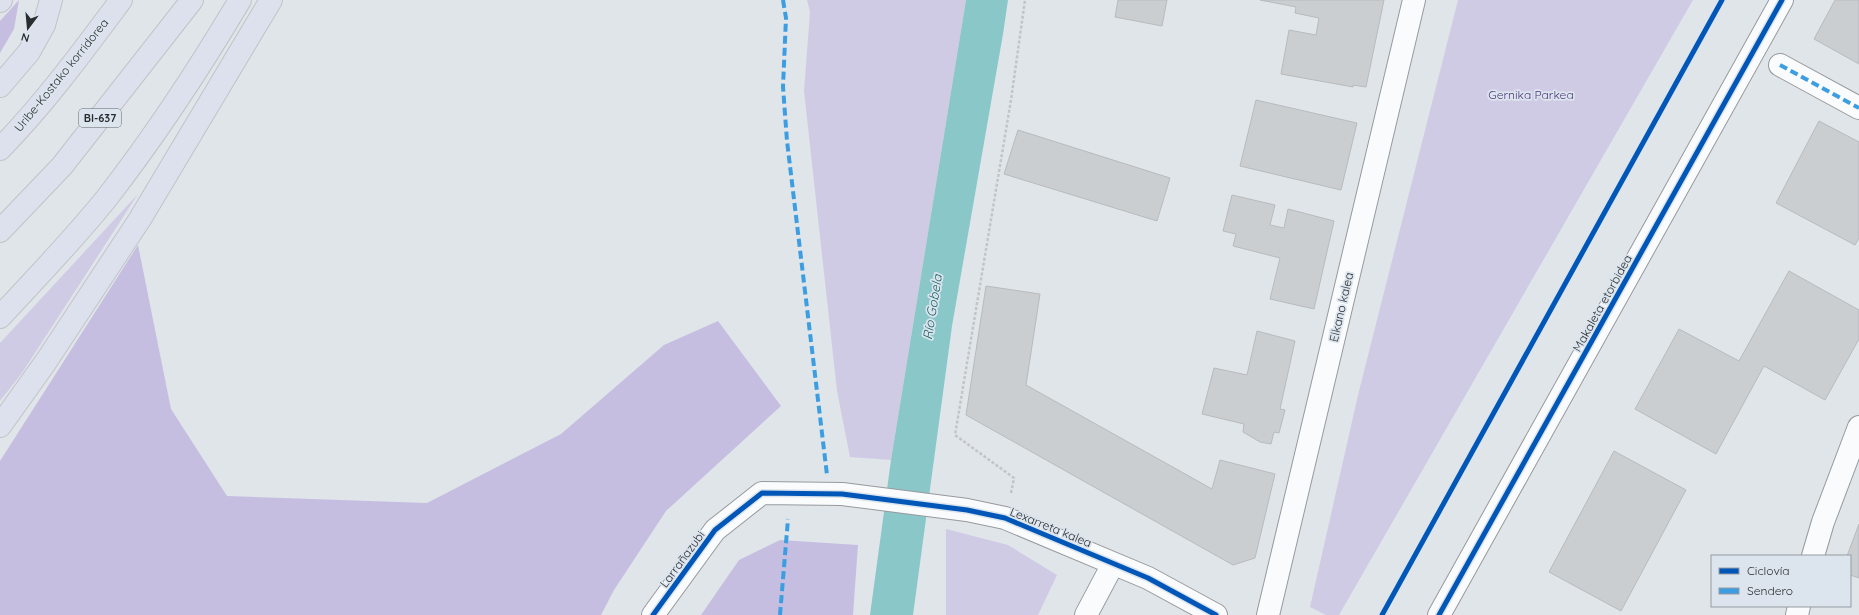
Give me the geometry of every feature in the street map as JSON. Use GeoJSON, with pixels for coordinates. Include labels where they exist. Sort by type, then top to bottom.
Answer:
{"type":"FeatureCollection","features":[{"type":"Feature","properties":{"kind":"highway"},"geometry":{"type":"LineString","coordinates":[[0,86],[29,52],[44,25],[51,0]]}},
{"type":"Feature","properties":{"kind":"highway","name":"Uribe-Kostako korridorea"},"geometry":{"type":"LineString","coordinates":[[0,149],[19,129],[78,58],[121,0]]}},
{"type":"Feature","properties":{"kind":"highway","name":"BI-637"},"geometry":{"type":"LineString","coordinates":[[0,231],[62,166],[192,0]]}},
{"type":"Feature","properties":{"kind":"highway"},"geometry":{"type":"LineString","coordinates":[[0,317],[46,268],[106,199],[170,111],[240,0]]}},
{"type":"Feature","properties":{"kind":"highway"},"geometry":{"type":"LineString","coordinates":[[0,426],[45,363],[140,219],[271,0]]}},
{"type":"Feature","properties":{"kind":"street","name":"Elkano kalea"},"geometry":{"type":"LineString","coordinates":[[1268,615],[1414,0]]}},
{"type":"Feature","properties":{"kind":"street","name":"Makaleta etorbidea"},"geometry":{"type":"LineString","coordinates":[[1439,615],[1782,0]]}},
{"type":"Feature","properties":{"kind":"street"},"geometry":{"type":"LineString","coordinates":[[1780,65],[1859,108]]}},
{"type":"Feature","properties":{"kind":"street"},"geometry":{"type":"LineString","coordinates":[[1813,555],[1823,522],[1859,427]]}},
{"type":"Feature","properties":{"kind":"street","name":"Larrañazubi"},"geometry":{"type":"LineString","coordinates":[[653,615],[715,530],[762,493],[842,494]]}},
{"type":"Feature","properties":{"kind":"street","name":"Lexarreta kalea"},"geometry":{"type":"LineString","coordinates":[[842,494],[967,510],[1006,518],[1158,584],[1216,615]]}},
{"type":"Feature","properties":{"kind":"street"},"geometry":{"type":"LineString","coordinates":[[1086,615],[1113,564]]}},
{"type":"Feature","properties":{"kind":"path"},"geometry":{"type":"LineString","coordinates":[[1006,518],[1014,478],[955,435],[1011,100],[1025,0]]}},
{"type":"Feature","properties":{"kind":"green space"},"geometry":{"type":"Polygon","coordinates":[[[807,0],[966,0],[891,460],[850,457],[837,391],[804,91],[810,12],[807,0]]]}},
{"type":"Feature","properties":{"kind":"green space","name":"Gernika Parkea"},"geometry":{"type":"Polygon","coordinates":[[[1458,0],[1693,0],[1339,615],[1326,615],[1310,607],[1358,395],[1458,0]]]}},
{"type":"Feature","properties":{"kind":"green space"},"geometry":{"type":"Polygon","coordinates":[[[138,194],[22,373],[0,401],[0,343],[138,194]]]}},
{"type":"Feature","properties":{"kind":"green space"},"geometry":{"type":"Polygon","coordinates":[[[946,529],[1008,545],[1057,575],[1038,615],[946,615],[946,529]]]}},
{"type":"Feature","properties":{"kind":"shaded area"},"geometry":{"type":"Polygon","coordinates":[[[19,0],[14,29],[0,53],[0,21],[19,0]]]}},
{"type":"Feature","properties":{"kind":"shaded area"},"geometry":{"type":"Polygon","coordinates":[[[138,245],[171,409],[227,496],[427,503],[561,434],[664,345],[718,321],[781,406],[666,511],[614,590],[601,615],[0,615],[0,461],[138,245]]]}},
{"type":"Feature","properties":{"kind":"shaded area"},"geometry":{"type":"Polygon","coordinates":[[[780,540],[858,545],[853,615],[701,615],[739,560],[780,540]]]}},
{"type":"Feature","properties":{"kind":"water","name":"Río Gobela"},"geometry":{"type":"Polygon","coordinates":[[[966,0],[1008,0],[952,326],[913,615],[870,615],[891,460],[966,0]]]}},
{"type":"Feature","properties":{"kind":"building"},"geometry":{"type":"Polygon","coordinates":[[[1118,0],[1167,0],[1162,26],[1115,17],[1118,0]]]}},
{"type":"Feature","properties":{"kind":"building"},"geometry":{"type":"Polygon","coordinates":[[[1260,0],[1384,0],[1366,87],[1353,85],[1353,87],[1281,74],[1289,30],[1316,35],[1319,18],[1295,13],[1296,7],[1260,0]]]}},
{"type":"Feature","properties":{"kind":"building"},"geometry":{"type":"Polygon","coordinates":[[[1835,0],[1859,0],[1859,64],[1814,39],[1835,0]]]}},
{"type":"Feature","properties":{"kind":"building"},"geometry":{"type":"Polygon","coordinates":[[[1256,100],[1357,123],[1341,190],[1240,166],[1256,100]]]}},
{"type":"Feature","properties":{"kind":"building"},"geometry":{"type":"Polygon","coordinates":[[[1819,121],[1859,142],[1859,238],[1855,245],[1776,203],[1819,121]]]}},
{"type":"Feature","properties":{"kind":"building"},"geometry":{"type":"Polygon","coordinates":[[[1018,130],[1170,178],[1157,221],[1004,174],[1018,130]]]}},
{"type":"Feature","properties":{"kind":"building"},"geometry":{"type":"Polygon","coordinates":[[[1232,195],[1275,205],[1270,225],[1284,228],[1288,209],[1334,221],[1314,309],[1270,299],[1280,258],[1233,246],[1236,234],[1223,231],[1232,195]]]}},
{"type":"Feature","properties":{"kind":"building"},"geometry":{"type":"Polygon","coordinates":[[[1789,271],[1859,310],[1859,339],[1825,400],[1764,366],[1716,454],[1635,409],[1679,329],[1739,361],[1789,271]]]}},
{"type":"Feature","properties":{"kind":"building"},"geometry":{"type":"Polygon","coordinates":[[[986,286],[1040,294],[1026,385],[1212,489],[1220,460],[1275,474],[1255,558],[1233,565],[966,415],[986,286]]]}},
{"type":"Feature","properties":{"kind":"building"},"geometry":{"type":"Polygon","coordinates":[[[1257,331],[1295,341],[1280,409],[1285,410],[1279,433],[1274,432],[1271,444],[1260,442],[1243,432],[1244,424],[1202,414],[1214,368],[1247,375],[1257,331]]]}},
{"type":"Feature","properties":{"kind":"building"},"geometry":{"type":"Polygon","coordinates":[[[1614,451],[1686,490],[1621,611],[1549,572],[1614,451]]]}},
{"type":"Feature","properties":{"kind":"building"},"geometry":{"type":"Polygon","coordinates":[[[1859,524],[1859,578],[1851,575],[1851,555],[1847,555],[1859,524]]]}},
{"type":"Feature","properties":{"kind":"marked path"},"geometry":{"type":"LineString","coordinates":[[783,0],[786,18],[783,87],[787,141],[827,475]]}},
{"type":"Feature","properties":{"kind":"marked path"},"geometry":{"type":"LineString","coordinates":[[1780,65],[1859,108]]}},
{"type":"Feature","properties":{"kind":"marked path"},"geometry":{"type":"LineString","coordinates":[[780,615],[788,519]]}},
{"type":"Feature","properties":{"kind":"cycle path"},"geometry":{"type":"LineString","coordinates":[[1382,615],[1722,0]]}},
{"type":"Feature","properties":{"kind":"cycle path"},"geometry":{"type":"LineString","coordinates":[[1439,615],[1782,0]]}},
{"type":"Feature","properties":{"kind":"cycle path"},"geometry":{"type":"LineString","coordinates":[[653,615],[715,530],[762,493],[842,494],[967,510],[1005,518],[1148,578],[1216,615]]}}]}
